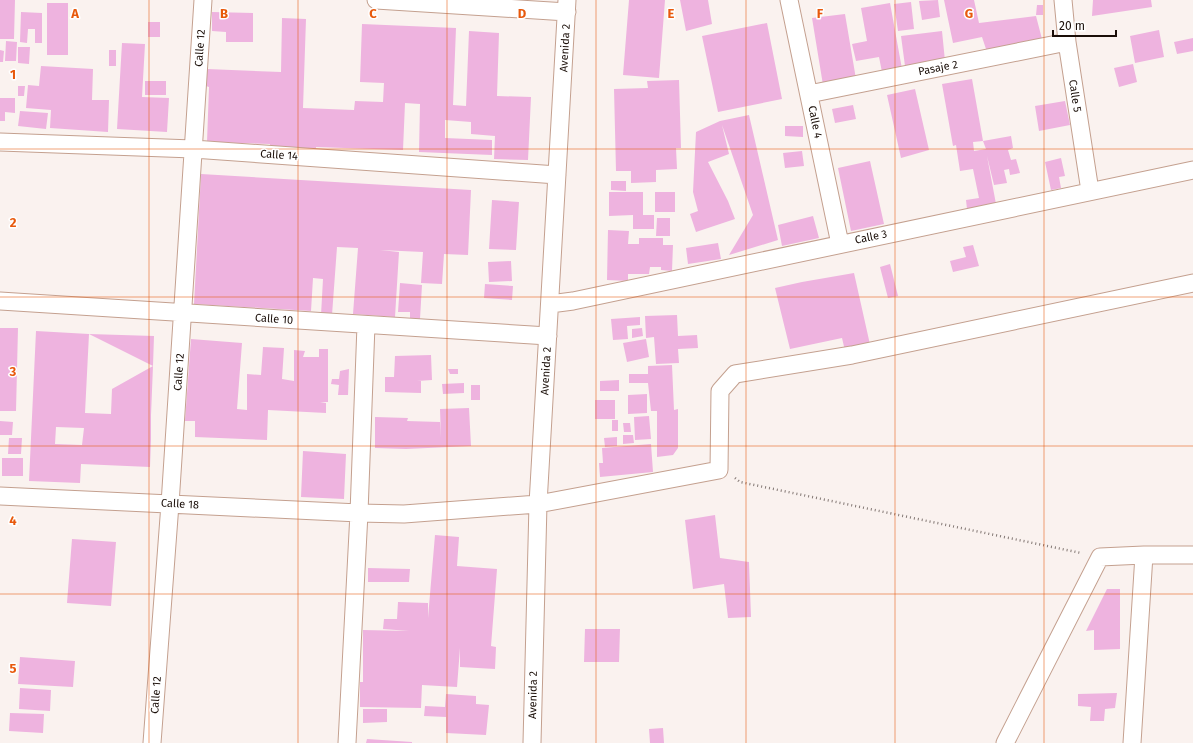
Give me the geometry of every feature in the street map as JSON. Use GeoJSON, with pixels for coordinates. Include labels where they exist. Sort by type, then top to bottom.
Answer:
{"type":"FeatureCollection","features":[{"type":"Feature","properties":{"kind":"street","name":"Calle 12"},"geometry":{"type":"LineString","coordinates":[[152,743],[170,504],[203,0]]}},
{"type":"Feature","properties":{"kind":"street"},"geometry":{"type":"LineString","coordinates":[[376,0],[567,6]]}},
{"type":"Feature","properties":{"kind":"street","name":"Calle 4"},"geometry":{"type":"LineString","coordinates":[[789,0],[840,244]]}},
{"type":"Feature","properties":{"kind":"street","name":"Calle 5"},"geometry":{"type":"LineString","coordinates":[[1063,0],[1067,42],[1090,191]]}},
{"type":"Feature","properties":{"kind":"street","name":"Avenida 2"},"geometry":{"type":"LineString","coordinates":[[532,743],[538,504],[567,6]]}},
{"type":"Feature","properties":{"kind":"street","name":"Pasaje 2"},"geometry":{"type":"LineString","coordinates":[[809,94],[1067,42]]}},
{"type":"Feature","properties":{"kind":"street","name":"Calle 14"},"geometry":{"type":"LineString","coordinates":[[0,142],[193,150],[557,175]]}},
{"type":"Feature","properties":{"kind":"street","name":"Calle 3"},"geometry":{"type":"LineString","coordinates":[[550,304],[573,301],[1193,170]]}},
{"type":"Feature","properties":{"kind":"street"},"geometry":{"type":"LineString","coordinates":[[719,470],[720,391],[735,374],[852,355],[1193,283]]}},
{"type":"Feature","properties":{"kind":"street","name":"Calle 10"},"geometry":{"type":"LineString","coordinates":[[0,301],[548,336]]}},
{"type":"Feature","properties":{"kind":"street"},"geometry":{"type":"LineString","coordinates":[[347,743],[359,513],[366,325]]}},
{"type":"Feature","properties":{"kind":"street","name":"Calle 18"},"geometry":{"type":"LineString","coordinates":[[0,496],[404,514],[538,504],[719,470]]}},
{"type":"Feature","properties":{"kind":"street"},"geometry":{"type":"LineString","coordinates":[[1132,743],[1144,555]]}},
{"type":"Feature","properties":{"kind":"street"},"geometry":{"type":"LineString","coordinates":[[1005,743],[1100,557],[1193,555]]}},
{"type":"Feature","properties":{"kind":"path"},"geometry":{"type":"LineString","coordinates":[[719,470],[740,482],[1100,557]]}},
{"type":"Feature","properties":{"kind":"building"},"geometry":{"type":"Polygon","coordinates":[[[0,0],[15,0],[14,39],[0,39],[0,0]]]}},
{"type":"Feature","properties":{"kind":"building"},"geometry":{"type":"Polygon","coordinates":[[[629,0],[665,0],[659,78],[623,75],[629,0]]]}},
{"type":"Feature","properties":{"kind":"building"},"geometry":{"type":"Polygon","coordinates":[[[680,0],[708,0],[712,24],[686,31],[680,0]]]}},
{"type":"Feature","properties":{"kind":"building"},"geometry":{"type":"Polygon","coordinates":[[[938,0],[940,17],[922,20],[919,1],[938,0]]]}},
{"type":"Feature","properties":{"kind":"building"},"geometry":{"type":"Polygon","coordinates":[[[944,0],[974,0],[979,23],[1036,16],[1042,39],[987,52],[982,37],[953,43],[944,0]]]}},
{"type":"Feature","properties":{"kind":"building"},"geometry":{"type":"Polygon","coordinates":[[[1093,0],[1151,0],[1152,7],[1092,16],[1093,0]]]}},
{"type":"Feature","properties":{"kind":"building"},"geometry":{"type":"Polygon","coordinates":[[[911,2],[914,29],[898,31],[894,4],[911,2]]]}},
{"type":"Feature","properties":{"kind":"building"},"geometry":{"type":"Polygon","coordinates":[[[47,3],[68,3],[68,55],[47,55],[47,3]]]}},
{"type":"Feature","properties":{"kind":"building"},"geometry":{"type":"Polygon","coordinates":[[[890,3],[902,69],[882,72],[879,57],[856,61],[852,44],[867,41],[861,8],[890,3]]]}},
{"type":"Feature","properties":{"kind":"building"},"geometry":{"type":"Polygon","coordinates":[[[1037,5],[1043,5],[1043,15],[1036,15],[1037,5]]]}},
{"type":"Feature","properties":{"kind":"building"},"geometry":{"type":"Polygon","coordinates":[[[21,12],[42,13],[42,43],[35,43],[35,29],[28,29],[27,43],[20,42],[21,12]]]}},
{"type":"Feature","properties":{"kind":"building"},"geometry":{"type":"Polygon","coordinates":[[[212,12],[253,13],[253,42],[226,42],[226,32],[212,31],[212,12]]]}},
{"type":"Feature","properties":{"kind":"building"},"geometry":{"type":"Polygon","coordinates":[[[845,14],[856,79],[823,85],[812,18],[845,14]]]}},
{"type":"Feature","properties":{"kind":"building"},"geometry":{"type":"Polygon","coordinates":[[[282,18],[306,19],[303,108],[354,110],[355,101],[383,102],[384,83],[360,82],[362,24],[456,28],[453,105],[466,106],[469,31],[499,33],[497,96],[531,97],[528,160],[494,159],[495,136],[471,134],[471,122],[445,120],[445,138],[492,140],[492,155],[419,152],[420,104],[405,103],[403,150],[316,147],[316,150],[270,148],[270,144],[207,142],[209,87],[206,86],[207,69],[281,72],[282,18]]]}},
{"type":"Feature","properties":{"kind":"building"},"geometry":{"type":"Polygon","coordinates":[[[148,22],[160,22],[160,37],[148,37],[148,22]]]}},
{"type":"Feature","properties":{"kind":"building"},"geometry":{"type":"Polygon","coordinates":[[[767,23],[782,99],[718,112],[702,36],[767,23]]]}},
{"type":"Feature","properties":{"kind":"building"},"geometry":{"type":"Polygon","coordinates":[[[1159,30],[1164,57],[1135,63],[1130,36],[1159,30]]]}},
{"type":"Feature","properties":{"kind":"building"},"geometry":{"type":"Polygon","coordinates":[[[942,31],[945,61],[905,66],[901,36],[942,31]]]}},
{"type":"Feature","properties":{"kind":"building"},"geometry":{"type":"Polygon","coordinates":[[[1193,38],[1193,51],[1177,54],[1174,42],[1193,38]]]}},
{"type":"Feature","properties":{"kind":"building"},"geometry":{"type":"Polygon","coordinates":[[[6,41],[17,42],[16,61],[5,61],[6,41]]]}},
{"type":"Feature","properties":{"kind":"building"},"geometry":{"type":"Polygon","coordinates":[[[122,43],[145,44],[142,97],[169,98],[167,132],[117,129],[122,43]]]}},
{"type":"Feature","properties":{"kind":"building"},"geometry":{"type":"Polygon","coordinates":[[[18,47],[30,47],[29,64],[18,63],[18,47]]]}},
{"type":"Feature","properties":{"kind":"building"},"geometry":{"type":"Polygon","coordinates":[[[0,50],[4,51],[3,62],[0,62],[0,50]]]}},
{"type":"Feature","properties":{"kind":"building"},"geometry":{"type":"Polygon","coordinates":[[[109,50],[116,50],[116,66],[109,66],[109,50]]]}},
{"type":"Feature","properties":{"kind":"building"},"geometry":{"type":"Polygon","coordinates":[[[1133,64],[1137,82],[1119,87],[1114,68],[1133,64]]]}},
{"type":"Feature","properties":{"kind":"building"},"geometry":{"type":"Polygon","coordinates":[[[41,66],[93,69],[92,100],[109,100],[108,132],[50,128],[51,110],[26,108],[28,85],[39,86],[41,66]]]}},
{"type":"Feature","properties":{"kind":"building"},"geometry":{"type":"Polygon","coordinates":[[[972,79],[983,141],[1011,136],[1013,148],[1008,150],[1011,160],[1016,159],[1020,173],[1010,175],[1009,169],[1004,170],[1007,183],[994,185],[987,156],[996,204],[967,209],[966,200],[979,198],[973,169],[960,171],[956,145],[953,146],[942,84],[972,79]],[[983,141],[973,142],[974,151],[986,149],[983,141]]]}},
{"type":"Feature","properties":{"kind":"building"},"geometry":{"type":"Polygon","coordinates":[[[679,80],[681,148],[676,148],[677,169],[656,170],[656,182],[631,183],[631,171],[616,171],[614,89],[648,88],[647,81],[679,80]]]}},
{"type":"Feature","properties":{"kind":"building"},"geometry":{"type":"Polygon","coordinates":[[[145,81],[166,81],[166,95],[145,95],[145,81]]]}},
{"type":"Feature","properties":{"kind":"building"},"geometry":{"type":"Polygon","coordinates":[[[18,86],[25,86],[24,96],[18,96],[18,86]]]}},
{"type":"Feature","properties":{"kind":"building"},"geometry":{"type":"Polygon","coordinates":[[[915,89],[929,150],[901,158],[887,95],[915,89]]]}},
{"type":"Feature","properties":{"kind":"building"},"geometry":{"type":"Polygon","coordinates":[[[0,98],[15,98],[15,113],[5,112],[5,121],[0,121],[0,98]]]}},
{"type":"Feature","properties":{"kind":"building"},"geometry":{"type":"Polygon","coordinates":[[[1065,101],[1070,125],[1039,131],[1035,106],[1065,101]]]}},
{"type":"Feature","properties":{"kind":"building"},"geometry":{"type":"Polygon","coordinates":[[[853,105],[856,119],[835,123],[832,109],[853,105]]]}},
{"type":"Feature","properties":{"kind":"building"},"geometry":{"type":"Polygon","coordinates":[[[20,111],[48,113],[46,129],[18,126],[20,111]]]}},
{"type":"Feature","properties":{"kind":"building"},"geometry":{"type":"Polygon","coordinates":[[[749,115],[778,240],[729,255],[753,215],[722,125],[729,154],[708,162],[728,201],[735,219],[696,232],[690,214],[698,211],[693,192],[696,132],[720,121],[749,115]]]}},
{"type":"Feature","properties":{"kind":"building"},"geometry":{"type":"Polygon","coordinates":[[[785,126],[803,126],[803,137],[785,136],[785,126]]]}},
{"type":"Feature","properties":{"kind":"building"},"geometry":{"type":"Polygon","coordinates":[[[802,151],[804,166],[785,168],[783,153],[802,151]]]}},
{"type":"Feature","properties":{"kind":"building"},"geometry":{"type":"Polygon","coordinates":[[[1061,158],[1065,176],[1059,177],[1061,188],[1051,190],[1045,162],[1061,158]]]}},
{"type":"Feature","properties":{"kind":"building"},"geometry":{"type":"Polygon","coordinates":[[[870,161],[884,224],[851,231],[838,168],[870,161]]]}},
{"type":"Feature","properties":{"kind":"building"},"geometry":{"type":"Polygon","coordinates":[[[201,174],[471,190],[468,255],[444,254],[442,284],[421,283],[423,252],[380,250],[399,252],[395,317],[353,314],[358,248],[337,247],[332,315],[321,315],[323,279],[313,278],[311,311],[194,304],[201,174]]]}},
{"type":"Feature","properties":{"kind":"building"},"geometry":{"type":"Polygon","coordinates":[[[611,181],[626,181],[626,191],[611,190],[611,181]]]}},
{"type":"Feature","properties":{"kind":"building"},"geometry":{"type":"Polygon","coordinates":[[[609,192],[643,192],[643,215],[654,215],[654,229],[633,229],[633,215],[609,216],[609,192]]]}},
{"type":"Feature","properties":{"kind":"building"},"geometry":{"type":"Polygon","coordinates":[[[655,192],[675,192],[675,212],[655,212],[655,192]]]}},
{"type":"Feature","properties":{"kind":"building"},"geometry":{"type":"Polygon","coordinates":[[[492,200],[519,202],[516,250],[489,249],[492,200]]]}},
{"type":"Feature","properties":{"kind":"building"},"geometry":{"type":"Polygon","coordinates":[[[813,216],[819,238],[782,246],[778,225],[813,216]]]}},
{"type":"Feature","properties":{"kind":"building"},"geometry":{"type":"Polygon","coordinates":[[[657,218],[670,218],[670,236],[656,236],[657,218]]]}},
{"type":"Feature","properties":{"kind":"building"},"geometry":{"type":"Polygon","coordinates":[[[608,230],[629,231],[628,244],[639,244],[639,238],[663,238],[663,245],[673,245],[672,271],[661,270],[661,267],[650,267],[649,274],[628,274],[628,281],[607,280],[608,230]]]}},
{"type":"Feature","properties":{"kind":"building"},"geometry":{"type":"Polygon","coordinates":[[[718,243],[721,259],[688,264],[686,248],[718,243]]]}},
{"type":"Feature","properties":{"kind":"building"},"geometry":{"type":"Polygon","coordinates":[[[973,245],[979,266],[953,272],[950,261],[966,257],[963,247],[973,245]]]}},
{"type":"Feature","properties":{"kind":"building"},"geometry":{"type":"Polygon","coordinates":[[[511,261],[512,281],[489,282],[488,262],[511,261]]]}},
{"type":"Feature","properties":{"kind":"building"},"geometry":{"type":"Polygon","coordinates":[[[890,264],[898,296],[888,298],[880,267],[890,264]]]}},
{"type":"Feature","properties":{"kind":"building"},"geometry":{"type":"Polygon","coordinates":[[[854,273],[871,349],[846,355],[842,338],[790,349],[775,288],[854,273]]]}},
{"type":"Feature","properties":{"kind":"building"},"geometry":{"type":"Polygon","coordinates":[[[400,283],[422,285],[420,319],[410,318],[410,312],[398,312],[400,283]]]}},
{"type":"Feature","properties":{"kind":"building"},"geometry":{"type":"Polygon","coordinates":[[[485,284],[513,286],[512,300],[484,298],[485,284]]]}},
{"type":"Feature","properties":{"kind":"building"},"geometry":{"type":"Polygon","coordinates":[[[677,315],[678,336],[697,335],[698,348],[678,349],[679,363],[656,364],[654,337],[646,338],[645,316],[677,315]]]}},
{"type":"Feature","properties":{"kind":"building"},"geometry":{"type":"Polygon","coordinates":[[[640,317],[640,325],[627,326],[628,339],[613,340],[611,319],[640,317]]]}},
{"type":"Feature","properties":{"kind":"building"},"geometry":{"type":"Polygon","coordinates":[[[0,328],[18,328],[16,411],[0,411],[0,328]]]}},
{"type":"Feature","properties":{"kind":"building"},"geometry":{"type":"Polygon","coordinates":[[[642,328],[643,336],[632,338],[632,329],[642,328]]]}},
{"type":"Feature","properties":{"kind":"building"},"geometry":{"type":"Polygon","coordinates":[[[36,331],[89,334],[85,413],[111,414],[112,389],[153,366],[150,467],[81,464],[80,483],[29,481],[36,331]],[[56,427],[55,444],[82,445],[84,428],[56,427]]]}},
{"type":"Feature","properties":{"kind":"building"},"geometry":{"type":"Polygon","coordinates":[[[89,334],[154,336],[153,366],[89,334]]]}},
{"type":"Feature","properties":{"kind":"building"},"geometry":{"type":"Polygon","coordinates":[[[191,339],[242,343],[237,409],[247,410],[247,374],[261,375],[263,347],[284,348],[282,379],[294,381],[294,350],[305,351],[303,357],[319,357],[319,349],[328,349],[328,402],[320,402],[326,403],[326,413],[268,410],[267,440],[195,437],[195,421],[185,421],[191,339]]]}},
{"type":"Feature","properties":{"kind":"building"},"geometry":{"type":"Polygon","coordinates":[[[646,339],[649,357],[627,362],[623,343],[646,339]]]}},
{"type":"Feature","properties":{"kind":"building"},"geometry":{"type":"Polygon","coordinates":[[[431,355],[432,380],[417,381],[421,381],[421,393],[385,392],[385,377],[394,377],[395,356],[431,355]]]}},
{"type":"Feature","properties":{"kind":"building"},"geometry":{"type":"Polygon","coordinates":[[[672,365],[674,410],[678,409],[678,448],[673,455],[657,457],[657,411],[651,411],[648,383],[629,383],[629,374],[648,374],[648,366],[672,365]]]}},
{"type":"Feature","properties":{"kind":"building"},"geometry":{"type":"Polygon","coordinates":[[[349,369],[348,395],[338,395],[339,385],[331,384],[332,379],[339,379],[340,371],[349,369]]]}},
{"type":"Feature","properties":{"kind":"building"},"geometry":{"type":"Polygon","coordinates":[[[448,369],[458,369],[458,374],[450,374],[448,369]]]}},
{"type":"Feature","properties":{"kind":"building"},"geometry":{"type":"Polygon","coordinates":[[[619,380],[619,391],[600,391],[600,381],[619,380]]]}},
{"type":"Feature","properties":{"kind":"building"},"geometry":{"type":"Polygon","coordinates":[[[464,383],[464,393],[443,394],[442,384],[464,383]]]}},
{"type":"Feature","properties":{"kind":"building"},"geometry":{"type":"Polygon","coordinates":[[[471,385],[480,385],[480,400],[471,400],[471,385]]]}},
{"type":"Feature","properties":{"kind":"building"},"geometry":{"type":"Polygon","coordinates":[[[647,394],[647,413],[628,414],[628,395],[647,394]]]}},
{"type":"Feature","properties":{"kind":"building"},"geometry":{"type":"Polygon","coordinates":[[[595,400],[615,400],[615,419],[595,419],[595,400]]]}},
{"type":"Feature","properties":{"kind":"building"},"geometry":{"type":"Polygon","coordinates":[[[469,408],[471,446],[406,449],[375,448],[375,417],[408,418],[407,421],[440,422],[441,438],[440,409],[469,408]]]}},
{"type":"Feature","properties":{"kind":"building"},"geometry":{"type":"Polygon","coordinates":[[[649,416],[651,439],[635,440],[634,417],[649,416]]]}},
{"type":"Feature","properties":{"kind":"building"},"geometry":{"type":"Polygon","coordinates":[[[612,420],[618,420],[618,431],[612,431],[612,420]]]}},
{"type":"Feature","properties":{"kind":"building"},"geometry":{"type":"Polygon","coordinates":[[[0,421],[13,422],[12,435],[0,435],[0,421]]]}},
{"type":"Feature","properties":{"kind":"building"},"geometry":{"type":"Polygon","coordinates":[[[623,423],[630,423],[631,432],[624,432],[623,423]]]}},
{"type":"Feature","properties":{"kind":"building"},"geometry":{"type":"Polygon","coordinates":[[[623,435],[633,435],[634,443],[623,444],[623,435]]]}},
{"type":"Feature","properties":{"kind":"building"},"geometry":{"type":"Polygon","coordinates":[[[617,437],[617,446],[605,447],[604,438],[617,437]]]}},
{"type":"Feature","properties":{"kind":"building"},"geometry":{"type":"Polygon","coordinates":[[[9,438],[22,438],[21,454],[8,454],[9,438]]]}},
{"type":"Feature","properties":{"kind":"building"},"geometry":{"type":"Polygon","coordinates":[[[651,444],[653,472],[600,477],[599,463],[603,463],[602,448],[651,444]]]}},
{"type":"Feature","properties":{"kind":"building"},"geometry":{"type":"Polygon","coordinates":[[[303,451],[346,454],[344,499],[301,497],[303,451]]]}},
{"type":"Feature","properties":{"kind":"building"},"geometry":{"type":"Polygon","coordinates":[[[2,458],[23,458],[23,476],[2,476],[2,458]]]}},
{"type":"Feature","properties":{"kind":"building"},"geometry":{"type":"Polygon","coordinates":[[[715,515],[720,558],[749,562],[751,617],[728,618],[724,584],[693,589],[685,520],[715,515]]]}},
{"type":"Feature","properties":{"kind":"building"},"geometry":{"type":"Polygon","coordinates":[[[435,535],[459,537],[457,566],[497,569],[491,646],[496,647],[495,669],[460,667],[460,648],[457,687],[422,685],[421,708],[360,707],[360,682],[363,682],[363,630],[409,631],[383,629],[384,619],[397,619],[398,602],[428,603],[428,618],[435,535]]]}},
{"type":"Feature","properties":{"kind":"building"},"geometry":{"type":"Polygon","coordinates":[[[72,539],[116,542],[111,606],[67,603],[72,539]]]}},
{"type":"Feature","properties":{"kind":"building"},"geometry":{"type":"Polygon","coordinates":[[[368,568],[410,569],[409,582],[368,582],[368,568]]]}},
{"type":"Feature","properties":{"kind":"building"},"geometry":{"type":"Polygon","coordinates":[[[1107,589],[1120,589],[1120,649],[1094,650],[1094,630],[1086,631],[1107,589]]]}},
{"type":"Feature","properties":{"kind":"building"},"geometry":{"type":"Polygon","coordinates":[[[585,629],[620,629],[619,662],[584,662],[585,629]]]}},
{"type":"Feature","properties":{"kind":"building"},"geometry":{"type":"Polygon","coordinates":[[[20,657],[75,661],[73,687],[18,684],[20,657]]]}},
{"type":"Feature","properties":{"kind":"building"},"geometry":{"type":"Polygon","coordinates":[[[20,688],[51,690],[50,711],[19,709],[20,688]]]}},
{"type":"Feature","properties":{"kind":"building"},"geometry":{"type":"Polygon","coordinates":[[[1117,693],[1115,708],[1105,709],[1104,721],[1090,721],[1091,707],[1078,706],[1078,694],[1117,693]]]}},
{"type":"Feature","properties":{"kind":"building"},"geometry":{"type":"Polygon","coordinates":[[[446,694],[476,696],[476,704],[489,705],[486,735],[446,733],[446,717],[424,716],[425,706],[445,707],[446,694]]]}},
{"type":"Feature","properties":{"kind":"building"},"geometry":{"type":"Polygon","coordinates":[[[363,709],[387,709],[387,722],[363,723],[363,709]]]}},
{"type":"Feature","properties":{"kind":"building"},"geometry":{"type":"Polygon","coordinates":[[[10,713],[44,714],[43,733],[9,731],[10,713]]]}},
{"type":"Feature","properties":{"kind":"building"},"geometry":{"type":"Polygon","coordinates":[[[663,728],[664,743],[650,743],[649,729],[663,728]]]}},
{"type":"Feature","properties":{"kind":"building"},"geometry":{"type":"Polygon","coordinates":[[[367,739],[412,742],[412,743],[366,743],[367,739]]]}}]}
